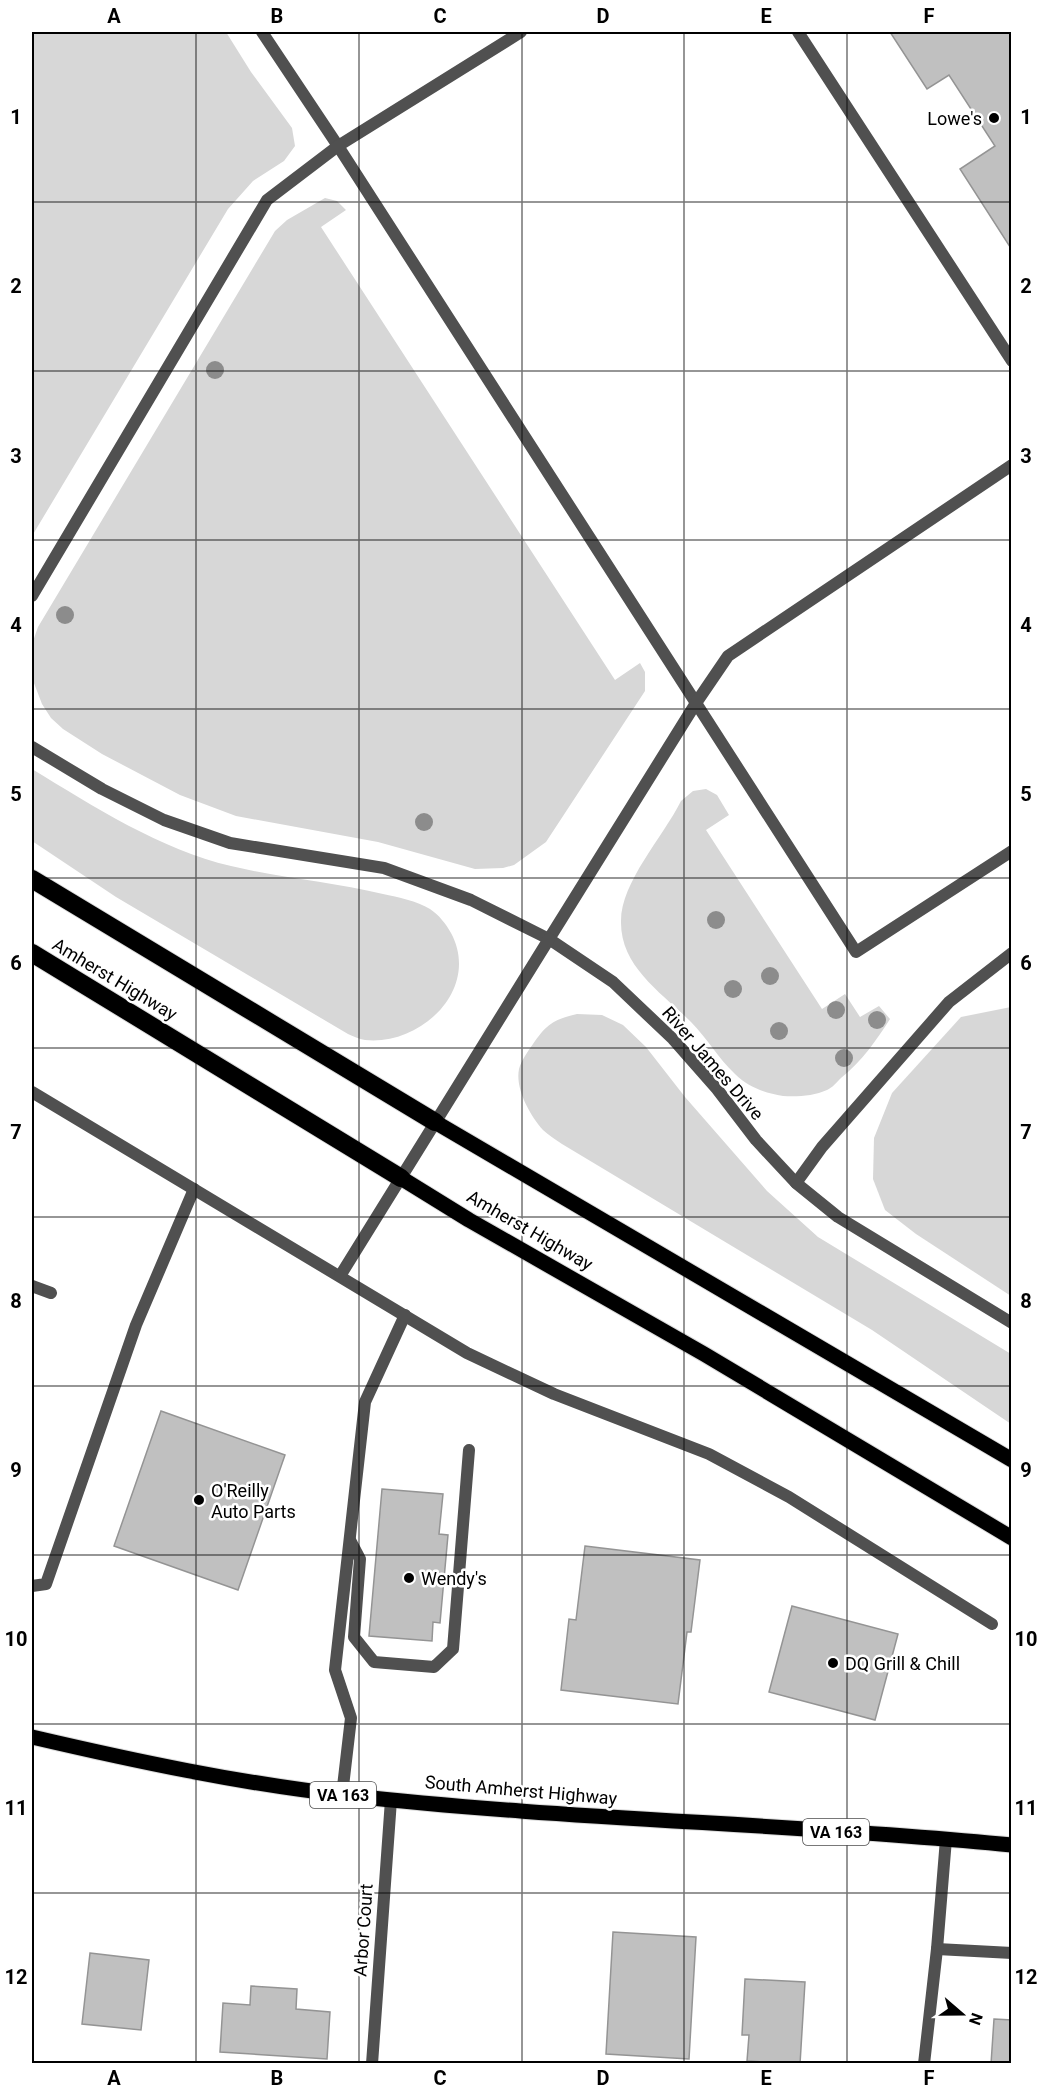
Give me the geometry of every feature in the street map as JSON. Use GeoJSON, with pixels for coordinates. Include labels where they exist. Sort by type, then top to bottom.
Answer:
{"type":"FeatureCollection","features":[{"type":"Feature","properties":{"kind":"highway"},"geometry":{"type":"LineString","coordinates":[[32,879],[435,1122]]}},
{"type":"Feature","properties":{"kind":"highway","name":"Amherst Highway"},"geometry":{"type":"LineString","coordinates":[[32,953],[401,1178]]}},
{"type":"Feature","properties":{"kind":"main road"},"geometry":{"type":"LineString","coordinates":[[435,1122],[1011,1460]]}},
{"type":"Feature","properties":{"kind":"main road","name":"Amherst Highway"},"geometry":{"type":"LineString","coordinates":[[401,1178],[469,1220],[704,1354],[1011,1538]]}},
{"type":"Feature","properties":{"kind":"main road","name":"South Amherst Highway"},"geometry":{"type":"LineString","coordinates":[[32,1737],[139,1762],[342,1795],[541,1813],[1011,1845]]}},
{"type":"Feature","properties":{"kind":"street"},"geometry":{"type":"LineString","coordinates":[[262,32],[856,952],[1011,851]]}},
{"type":"Feature","properties":{"kind":"street"},"geometry":{"type":"LineString","coordinates":[[32,596],[267,201],[338,147],[521,32]]}},
{"type":"Feature","properties":{"kind":"street"},"geometry":{"type":"LineString","coordinates":[[798,32],[1011,361]]}},
{"type":"Feature","properties":{"kind":"street"},"geometry":{"type":"LineString","coordinates":[[340,1276],[696,703],[728,656],[1011,465]]}},
{"type":"Feature","properties":{"kind":"street","name":"River James Drive"},"geometry":{"type":"LineString","coordinates":[[32,747],[102,789],[164,820],[230,843],[384,868],[471,900],[549,939],[613,982],[673,1039],[717,1089],[756,1140],[796,1183],[838,1216],[1011,1323]]}},
{"type":"Feature","properties":{"kind":"street"},"geometry":{"type":"LineString","coordinates":[[796,1183],[822,1147],[949,1002],[1011,953]]}},
{"type":"Feature","properties":{"kind":"street"},"geometry":{"type":"LineString","coordinates":[[32,1092],[467,1353],[554,1394],[709,1454],[789,1497],[992,1624]]}},
{"type":"Feature","properties":{"kind":"street"},"geometry":{"type":"LineString","coordinates":[[32,1586],[46,1584],[136,1325],[195,1189]]}},
{"type":"Feature","properties":{"kind":"street"},"geometry":{"type":"LineString","coordinates":[[32,1286],[51,1293]]}},
{"type":"Feature","properties":{"kind":"street"},"geometry":{"type":"LineString","coordinates":[[342,1795],[351,1718],[335,1670],[365,1402],[405,1315]]}},
{"type":"Feature","properties":{"kind":"street"},"geometry":{"type":"LineString","coordinates":[[350,1539],[360,1559],[354,1636],[374,1662],[434,1667],[453,1649],[469,1450]]}},
{"type":"Feature","properties":{"kind":"street","name":"Arbor Court"},"geometry":{"type":"LineString","coordinates":[[372,2064],[391,1800]]}},
{"type":"Feature","properties":{"kind":"street"},"geometry":{"type":"LineString","coordinates":[[924,2064],[946,1839]]}},
{"type":"Feature","properties":{"kind":"street"},"geometry":{"type":"LineString","coordinates":[[937,1949],[1011,1953]]}},
{"type":"Feature","properties":{"kind":"shaded area"},"geometry":{"type":"Polygon","coordinates":[[[32,32],[226,32],[251,72],[292,128],[295,146],[284,161],[253,181],[228,209],[32,536],[32,32]]]}},
{"type":"Feature","properties":{"kind":"shaded area"},"geometry":{"type":"Polygon","coordinates":[[[325,198],[337,201],[346,210],[321,227],[615,680],[640,663],[645,672],[645,691],[546,842],[514,865],[503,868],[475,869],[378,842],[236,816],[180,795],[102,754],[63,729],[51,718],[42,704],[32,678],[32,644],[38,627],[275,231],[287,220],[325,198]]]}},
{"type":"Feature","properties":{"kind":"shaded area"},"geometry":{"type":"Polygon","coordinates":[[[32,769],[128,825],[205,859],[250,870],[364,890],[425,906],[447,926],[458,954],[458,974],[452,993],[440,1010],[425,1024],[406,1034],[386,1039],[365,1040],[348,1034],[116,897],[32,841],[32,769]]]}},
{"type":"Feature","properties":{"kind":"shaded area"},"geometry":{"type":"Polygon","coordinates":[[[706,789],[717,795],[729,815],[706,830],[822,1009],[845,994],[860,1017],[879,1006],[890,1019],[856,1065],[833,1086],[822,1092],[805,1096],[783,1096],[763,1091],[740,1079],[691,1022],[645,978],[627,952],[621,921],[623,906],[635,875],[681,801],[693,791],[706,789]]]}},
{"type":"Feature","properties":{"kind":"shaded area"},"geometry":{"type":"Polygon","coordinates":[[[1012,1007],[1011,1296],[916,1234],[885,1210],[873,1179],[874,1138],[892,1093],[961,1017],[1012,1007]]]}},
{"type":"Feature","properties":{"kind":"shaded area"},"geometry":{"type":"Polygon","coordinates":[[[577,1014],[602,1015],[623,1025],[646,1047],[685,1097],[767,1191],[818,1237],[1011,1354],[1011,1424],[872,1330],[562,1144],[543,1130],[533,1117],[521,1093],[519,1069],[529,1050],[547,1027],[562,1018],[577,1014]]]}},
{"type":"Feature","properties":{"kind":"building","name":"Lowe's"},"geometry":{"type":"Polygon","coordinates":[[[890,32],[1012,32],[1012,250],[960,169],[995,146],[949,75],[927,89],[890,32]]]}},
{"type":"Feature","properties":{"kind":"building","name":"O'Reilly Auto Parts"},"geometry":{"type":"Polygon","coordinates":[[[161,1411],[285,1455],[238,1590],[114,1546],[161,1411]]]}},
{"type":"Feature","properties":{"kind":"building","name":"Wendy's"},"geometry":{"type":"Polygon","coordinates":[[[382,1489],[443,1494],[439,1534],[448,1535],[440,1623],[433,1622],[432,1641],[369,1636],[382,1489]]]}},
{"type":"Feature","properties":{"kind":"building"},"geometry":{"type":"Polygon","coordinates":[[[585,1546],[700,1560],[691,1632],[687,1632],[678,1704],[561,1690],[569,1619],[576,1620],[585,1546]]]}},
{"type":"Feature","properties":{"kind":"building","name":"DQ Grill & Chill"},"geometry":{"type":"Polygon","coordinates":[[[792,1606],[898,1634],[875,1720],[769,1692],[792,1606]]]}},
{"type":"Feature","properties":{"kind":"building"},"geometry":{"type":"Polygon","coordinates":[[[613,1932],[696,1937],[689,2059],[606,2054],[613,1932]]]}},
{"type":"Feature","properties":{"kind":"building"},"geometry":{"type":"Polygon","coordinates":[[[90,1953],[149,1960],[141,2030],[82,2024],[90,1953]]]}},
{"type":"Feature","properties":{"kind":"building"},"geometry":{"type":"Polygon","coordinates":[[[745,1979],[805,1982],[800,2064],[747,2061],[749,2035],[742,2035],[745,1979]]]}},
{"type":"Feature","properties":{"kind":"building"},"geometry":{"type":"Polygon","coordinates":[[[251,1986],[297,1989],[296,2009],[330,2012],[327,2059],[220,2052],[223,2003],[250,2005],[251,1986]]]}},
{"type":"Feature","properties":{"kind":"building"},"geometry":{"type":"Polygon","coordinates":[[[994,2019],[1012,2020],[1012,2064],[991,2064],[994,2019]]]}},
{"type":"Feature","properties":{"kind":"place","name":"Lowe's"},"geometry":{"type":"Point","coordinates":[994,118]}},
{"type":"Feature","properties":{"kind":"place","name":"O'Reilly Auto Parts"},"geometry":{"type":"Point","coordinates":[199,1500]}},
{"type":"Feature","properties":{"kind":"place","name":"Wendy's"},"geometry":{"type":"Point","coordinates":[409,1578]}},
{"type":"Feature","properties":{"kind":"place","name":"DQ Grill & Chill"},"geometry":{"type":"Point","coordinates":[833,1663]}}]}
